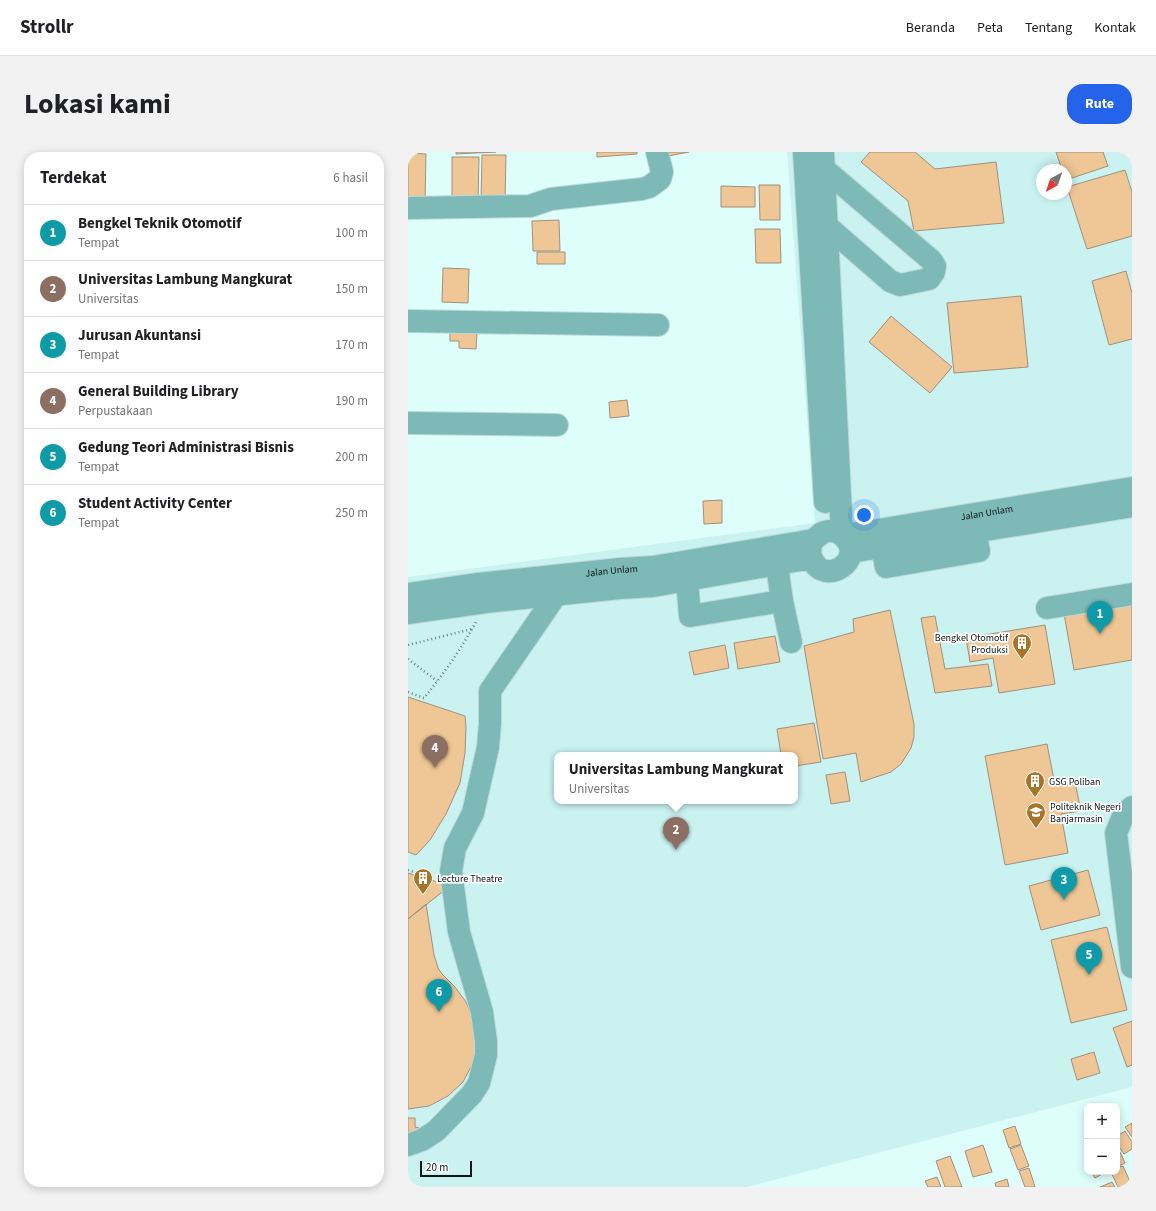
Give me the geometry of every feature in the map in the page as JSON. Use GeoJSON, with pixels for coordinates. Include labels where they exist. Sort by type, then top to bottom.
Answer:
{"type":"FeatureCollection","features":[{"type":"Feature","properties":{"kind":"street"},"geometry":{"type":"LineString","coordinates":[[408,208],[530,206],[551,199],[642,189],[649,187],[660,179],[662,172],[657,152]]}},
{"type":"Feature","properties":{"kind":"street"},"geometry":{"type":"LineString","coordinates":[[804,152],[829,543]]}},
{"type":"Feature","properties":{"kind":"street"},"geometry":{"type":"LineString","coordinates":[[823,160],[827,226],[829,543]]}},
{"type":"Feature","properties":{"kind":"street"},"geometry":{"type":"LineString","coordinates":[[823,160],[931,260],[935,266],[934,272],[929,279],[900,285],[890,281],[827,226]]}},
{"type":"Feature","properties":{"kind":"street"},"geometry":{"type":"LineString","coordinates":[[408,321],[658,325]]}},
{"type":"Feature","properties":{"kind":"street"},"geometry":{"type":"LineString","coordinates":[[408,423],[558,425]]}},
{"type":"Feature","properties":{"kind":"street","name":"Jalan Unlam"},"geometry":{"type":"LineString","coordinates":[[408,614],[486,602],[653,586],[687,581],[777,565],[829,543],[860,533],[1132,488]]}},
{"type":"Feature","properties":{"kind":"street","name":"Jalan Unlam"},"geometry":{"type":"LineString","coordinates":[[408,594],[478,584],[620,569],[653,567],[829,543],[882,547],[1132,506]]}},
{"type":"Feature","properties":{"kind":"street"},"geometry":{"type":"LineString","coordinates":[[777,565],[782,601],[791,642]]}},
{"type":"Feature","properties":{"kind":"street"},"geometry":{"type":"LineString","coordinates":[[687,581],[690,616],[782,601]]}},
{"type":"Feature","properties":{"kind":"street"},"geometry":{"type":"LineString","coordinates":[[1047,608],[1132,594]]}},
{"type":"Feature","properties":{"kind":"street"},"geometry":{"type":"LineString","coordinates":[[408,1145],[422,1140],[436,1131],[472,1094],[479,1083],[486,1055],[486,1041],[482,1012],[459,932],[451,871],[455,848],[473,813],[482,775],[488,747],[490,691],[556,595]]}},
{"type":"Feature","properties":{"kind":"street"},"geometry":{"type":"LineString","coordinates":[[1132,807],[1124,814],[1116,833],[1132,967]]}},
{"type":"Feature","properties":{"kind":"path"},"geometry":{"type":"LineString","coordinates":[[408,692],[424,698],[472,629],[486,602]]}},
{"type":"Feature","properties":{"kind":"path"},"geometry":{"type":"LineString","coordinates":[[408,644],[472,629]]}},
{"type":"Feature","properties":{"kind":"path"},"geometry":{"type":"LineString","coordinates":[[408,659],[437,681]]}},
{"type":"Feature","properties":{"kind":"shaded area"},"geometry":{"type":"Polygon","coordinates":[[[787,152],[1132,152],[1132,1087],[747,1187],[408,1187],[408,577],[815,523],[787,152]]]}},
{"type":"Feature","properties":{"kind":"building"},"geometry":{"type":"Polygon","coordinates":[[[456,152],[496,152],[456,154],[456,152]]]}},
{"type":"Feature","properties":{"kind":"building"},"geometry":{"type":"Polygon","coordinates":[[[597,152],[637,152],[637,154],[597,157],[597,152]]]}},
{"type":"Feature","properties":{"kind":"building"},"geometry":{"type":"Polygon","coordinates":[[[662,152],[689,152],[663,157],[662,152]]]}},
{"type":"Feature","properties":{"kind":"building"},"geometry":{"type":"Polygon","coordinates":[[[870,152],[915,152],[935,169],[996,162],[1004,223],[914,231],[908,201],[861,162],[870,152]]]}},
{"type":"Feature","properties":{"kind":"building"},"geometry":{"type":"Polygon","coordinates":[[[1056,152],[1103,152],[1108,166],[1072,178],[1072,164],[1060,164],[1056,152]]]}},
{"type":"Feature","properties":{"kind":"building"},"geometry":{"type":"Polygon","coordinates":[[[408,153],[426,154],[425,201],[408,200],[408,153]]]}},
{"type":"Feature","properties":{"kind":"building"},"geometry":{"type":"Polygon","coordinates":[[[482,155],[506,155],[505,201],[481,200],[482,155]]]}},
{"type":"Feature","properties":{"kind":"building"},"geometry":{"type":"Polygon","coordinates":[[[452,157],[479,157],[478,200],[452,199],[452,157]]]}},
{"type":"Feature","properties":{"kind":"building"},"geometry":{"type":"Polygon","coordinates":[[[1125,170],[1132,192],[1132,236],[1087,249],[1071,200],[1072,186],[1125,170]]]}},
{"type":"Feature","properties":{"kind":"building"},"geometry":{"type":"Polygon","coordinates":[[[759,185],[780,185],[780,220],[760,220],[759,185]]]}},
{"type":"Feature","properties":{"kind":"building"},"geometry":{"type":"Polygon","coordinates":[[[721,186],[755,187],[755,207],[721,207],[721,186]]]}},
{"type":"Feature","properties":{"kind":"building"},"geometry":{"type":"Polygon","coordinates":[[[559,220],[560,251],[533,251],[532,221],[559,220]]]}},
{"type":"Feature","properties":{"kind":"building"},"geometry":{"type":"Polygon","coordinates":[[[755,229],[780,229],[781,263],[756,263],[755,229]]]}},
{"type":"Feature","properties":{"kind":"building"},"geometry":{"type":"Polygon","coordinates":[[[537,252],[565,252],[565,264],[537,264],[537,252]]]}},
{"type":"Feature","properties":{"kind":"building"},"geometry":{"type":"Polygon","coordinates":[[[443,268],[469,269],[468,303],[442,302],[443,268]]]}},
{"type":"Feature","properties":{"kind":"building"},"geometry":{"type":"Polygon","coordinates":[[[1126,271],[1132,293],[1132,339],[1109,345],[1092,281],[1126,271]]]}},
{"type":"Feature","properties":{"kind":"building"},"geometry":{"type":"Polygon","coordinates":[[[1021,296],[1028,367],[954,373],[947,303],[1021,296]]]}},
{"type":"Feature","properties":{"kind":"building"},"geometry":{"type":"Polygon","coordinates":[[[891,316],[952,367],[930,393],[869,342],[891,316]]]}},
{"type":"Feature","properties":{"kind":"building"},"geometry":{"type":"Polygon","coordinates":[[[450,331],[477,332],[476,349],[459,348],[459,341],[450,341],[450,331]]]}},
{"type":"Feature","properties":{"kind":"building"},"geometry":{"type":"Polygon","coordinates":[[[627,400],[629,416],[610,418],[609,402],[627,400]]]}},
{"type":"Feature","properties":{"kind":"building"},"geometry":{"type":"Polygon","coordinates":[[[722,500],[722,523],[704,524],[703,501],[722,500]]]}},
{"type":"Feature","properties":{"kind":"building"},"geometry":{"type":"Polygon","coordinates":[[[1132,597],[1132,660],[1074,670],[1063,608],[1132,597]]]}},
{"type":"Feature","properties":{"kind":"building"},"geometry":{"type":"Polygon","coordinates":[[[890,610],[914,724],[914,737],[911,748],[901,764],[891,772],[861,782],[856,753],[823,759],[804,646],[854,632],[853,619],[890,610]]]}},
{"type":"Feature","properties":{"kind":"building"},"geometry":{"type":"Polygon","coordinates":[[[935,616],[945,669],[988,664],[992,686],[935,693],[921,618],[935,616]]]}},
{"type":"Feature","properties":{"kind":"building","name":"Bengkel Otomotif Produksi"},"geometry":{"type":"Polygon","coordinates":[[[1045,625],[1055,684],[999,693],[993,658],[970,662],[966,638],[1045,625]]]}},
{"type":"Feature","properties":{"kind":"building"},"geometry":{"type":"Polygon","coordinates":[[[775,636],[780,662],[738,669],[734,643],[775,636]]]}},
{"type":"Feature","properties":{"kind":"building"},"geometry":{"type":"Polygon","coordinates":[[[725,645],[729,668],[694,675],[689,652],[725,645]]]}},
{"type":"Feature","properties":{"kind":"building"},"geometry":{"type":"Polygon","coordinates":[[[408,697],[465,716],[466,727],[465,753],[460,783],[446,814],[430,840],[416,855],[408,852],[408,697]]]}},
{"type":"Feature","properties":{"kind":"building"},"geometry":{"type":"Polygon","coordinates":[[[814,723],[821,762],[798,766],[798,752],[781,752],[777,729],[814,723]]]}},
{"type":"Feature","properties":{"kind":"building","name":"GSG Poliban"},"geometry":{"type":"Polygon","coordinates":[[[1047,744],[1055,785],[1075,782],[1081,811],[1061,814],[1068,853],[1005,865],[985,756],[1047,744]]]}},
{"type":"Feature","properties":{"kind":"building"},"geometry":{"type":"Polygon","coordinates":[[[845,772],[850,801],[831,804],[826,775],[845,772]]]}},
{"type":"Feature","properties":{"kind":"building"},"geometry":{"type":"Polygon","coordinates":[[[1088,870],[1100,915],[1041,930],[1029,886],[1088,870]]]}},
{"type":"Feature","properties":{"kind":"building","name":"Lecture Theatre"},"geometry":{"type":"Polygon","coordinates":[[[408,873],[450,886],[408,919],[408,873]]]}},
{"type":"Feature","properties":{"kind":"building"},"geometry":{"type":"Polygon","coordinates":[[[426,904],[434,955],[438,968],[466,1002],[474,1021],[477,1042],[473,1063],[463,1082],[448,1096],[429,1106],[408,1109],[408,919],[426,904]]]}},
{"type":"Feature","properties":{"kind":"building"},"geometry":{"type":"Polygon","coordinates":[[[1107,927],[1127,1010],[1071,1023],[1051,940],[1107,927]]]}},
{"type":"Feature","properties":{"kind":"building"},"geometry":{"type":"Polygon","coordinates":[[[1132,1021],[1132,1065],[1127,1067],[1113,1028],[1132,1021]]]}},
{"type":"Feature","properties":{"kind":"building"},"geometry":{"type":"Polygon","coordinates":[[[1094,1052],[1100,1073],[1077,1080],[1071,1059],[1094,1052]]]}},
{"type":"Feature","properties":{"kind":"building"},"geometry":{"type":"Polygon","coordinates":[[[408,1118],[415,1118],[415,1127],[419,1128],[419,1135],[408,1134],[408,1118]]]}},
{"type":"Feature","properties":{"kind":"building"},"geometry":{"type":"Polygon","coordinates":[[[1132,1123],[1132,1137],[1125,1127],[1132,1123]]]}},
{"type":"Feature","properties":{"kind":"building"},"geometry":{"type":"Polygon","coordinates":[[[1015,1126],[1021,1144],[1009,1148],[1003,1130],[1015,1126]]]}},
{"type":"Feature","properties":{"kind":"building"},"geometry":{"type":"Polygon","coordinates":[[[1125,1131],[1132,1142],[1132,1149],[1124,1154],[1120,1148],[1120,1134],[1125,1131]]]}},
{"type":"Feature","properties":{"kind":"building"},"geometry":{"type":"Polygon","coordinates":[[[983,1145],[992,1172],[973,1177],[965,1151],[983,1145]]]}},
{"type":"Feature","properties":{"kind":"building"},"geometry":{"type":"Polygon","coordinates":[[[1021,1145],[1029,1166],[1018,1170],[1010,1149],[1021,1145]]]}},
{"type":"Feature","properties":{"kind":"building"},"geometry":{"type":"Polygon","coordinates":[[[1120,1152],[1125,1163],[1120,1166],[1120,1152]]]}},
{"type":"Feature","properties":{"kind":"building"},"geometry":{"type":"Polygon","coordinates":[[[950,1156],[962,1187],[945,1187],[936,1161],[950,1156]]]}},
{"type":"Feature","properties":{"kind":"building"},"geometry":{"type":"Polygon","coordinates":[[[1123,1166],[1132,1187],[1118,1187],[1112,1175],[1120,1175],[1120,1167],[1123,1166]]]}},
{"type":"Feature","properties":{"kind":"building"},"geometry":{"type":"Polygon","coordinates":[[[1029,1168],[1035,1187],[1025,1187],[1019,1171],[1029,1168]]]}},
{"type":"Feature","properties":{"kind":"building"},"geometry":{"type":"Polygon","coordinates":[[[1093,1175],[1100,1175],[1095,1178],[1093,1175]]]}},
{"type":"Feature","properties":{"kind":"building"},"geometry":{"type":"Polygon","coordinates":[[[937,1177],[941,1187],[928,1187],[925,1181],[937,1177]]]}},
{"type":"Feature","properties":{"kind":"building"},"geometry":{"type":"Polygon","coordinates":[[[1007,1179],[1009,1187],[996,1187],[995,1183],[1007,1179]]]}},
{"type":"Feature","properties":{"kind":"building"},"geometry":{"type":"Polygon","coordinates":[[[1112,1182],[1115,1187],[1100,1187],[1112,1182]]]}},
{"type":"Feature","properties":{"kind":"place","name":"Bengkel Teknik Otomotif"},"geometry":{"type":"Point","coordinates":[1100,634]}},
{"type":"Feature","properties":{"kind":"place","name":"Bengkel Otomotif Produksi"},"geometry":{"type":"Point","coordinates":[1022,660]}},
{"type":"Feature","properties":{"kind":"place","name":"General Building Library"},"geometry":{"type":"Point","coordinates":[435,768]}},
{"type":"Feature","properties":{"kind":"place","name":"GSG Poliban"},"geometry":{"type":"Point","coordinates":[1035,798]}},
{"type":"Feature","properties":{"kind":"place","name":"Politeknik Negeri Banjarmasin"},"geometry":{"type":"Point","coordinates":[1036,829]}},
{"type":"Feature","properties":{"kind":"place","name":"Universitas Lambung Mangkurat"},"geometry":{"type":"Point","coordinates":[676,850]}},
{"type":"Feature","properties":{"kind":"place","name":"Lecture Theatre"},"geometry":{"type":"Point","coordinates":[423,895]}},
{"type":"Feature","properties":{"kind":"place","name":"Jurusan Akuntansi"},"geometry":{"type":"Point","coordinates":[1064,900]}},
{"type":"Feature","properties":{"kind":"place","name":"Gedung Teori Administrasi Bisnis"},"geometry":{"type":"Point","coordinates":[1089,975]}},
{"type":"Feature","properties":{"kind":"place","name":"Student Activity Center"},"geometry":{"type":"Point","coordinates":[439,1012]}}]}
